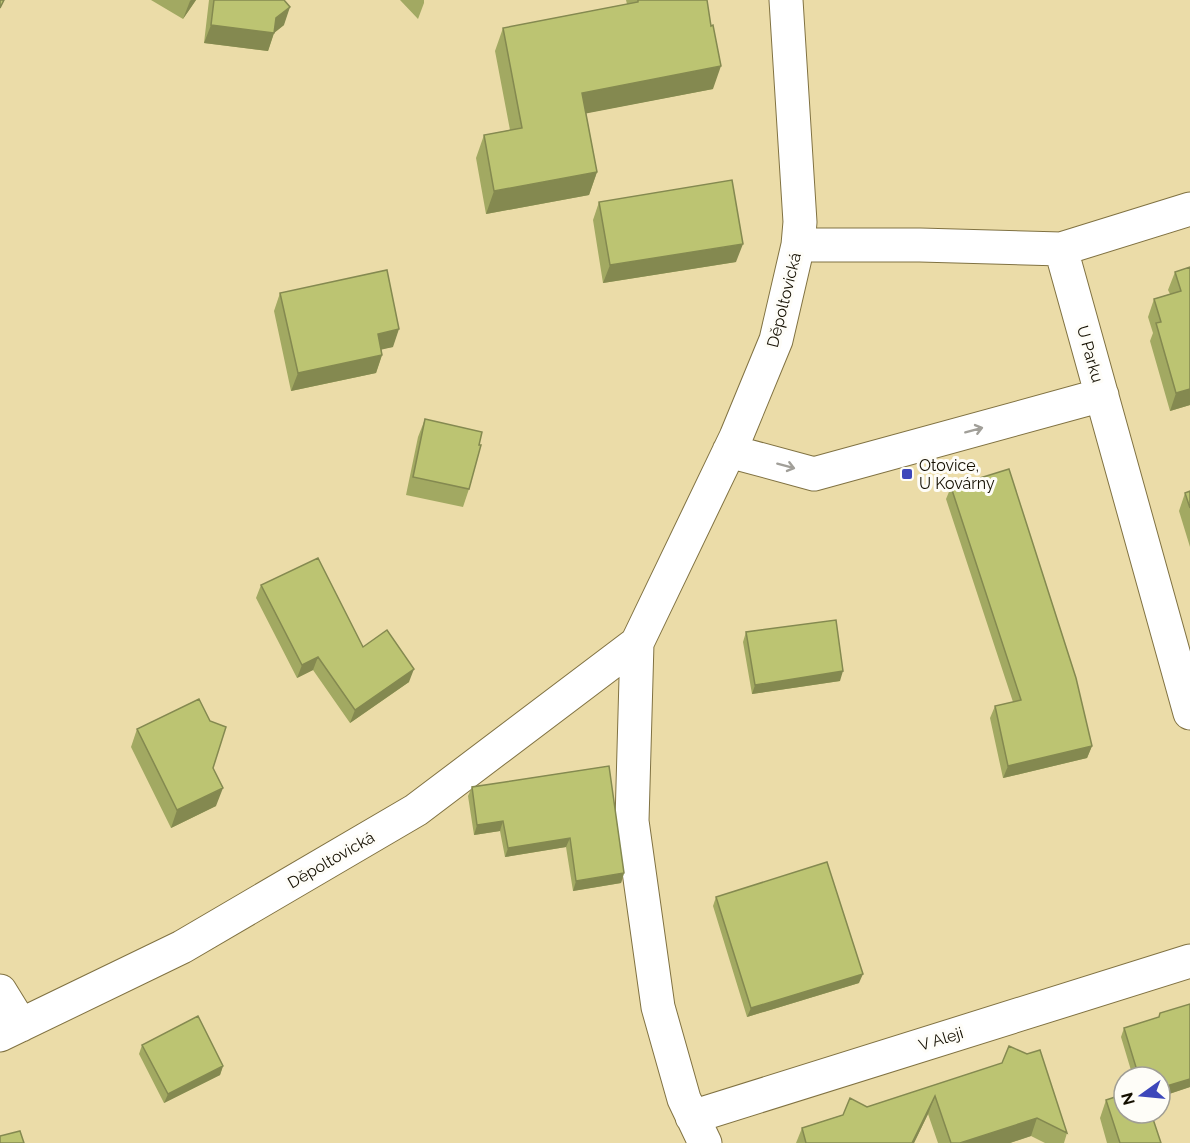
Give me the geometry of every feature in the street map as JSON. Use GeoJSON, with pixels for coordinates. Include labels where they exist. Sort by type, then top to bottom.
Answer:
{"type":"FeatureCollection","features":[{"type":"Feature","properties":{"kind":"street","name":"Děpoltovická"},"geometry":{"type":"LineString","coordinates":[[699,1130],[684,1099],[658,1007],[632,821],[637,643],[729,451],[776,340],[798,245],[800,222],[786,0]]}},
{"type":"Feature","properties":{"kind":"street"},"geometry":{"type":"LineString","coordinates":[[798,245],[920,245],[1061,249],[1190,209]]}},
{"type":"Feature","properties":{"kind":"street","name":"U Parku"},"geometry":{"type":"LineString","coordinates":[[1061,249],[1190,713]]}},
{"type":"Feature","properties":{"kind":"street"},"geometry":{"type":"LineString","coordinates":[[729,451],[814,474],[1102,395]]}},
{"type":"Feature","properties":{"kind":"street","name":"Děpoltovická"},"geometry":{"type":"LineString","coordinates":[[11,1030],[182,947],[416,810],[637,643]]}},
{"type":"Feature","properties":{"kind":"street","name":"V Aleji"},"geometry":{"type":"LineString","coordinates":[[699,1130],[1190,960]]}},
{"type":"Feature","properties":{"kind":"street"},"geometry":{"type":"LineString","coordinates":[[0,991],[11,1030]]}},
{"type":"Feature","properties":{"kind":"building"},"geometry":{"type":"Polygon","coordinates":[[[214,0],[284,0],[290,7],[276,18],[274,33],[211,25],[214,0]]]}},
{"type":"Feature","properties":{"kind":"building"},"geometry":{"type":"Polygon","coordinates":[[[638,0],[707,0],[721,66],[582,93],[597,172],[494,191],[484,135],[522,128],[503,28],[638,2],[638,0]]]}},
{"type":"Feature","properties":{"kind":"building"},"geometry":{"type":"Polygon","coordinates":[[[732,180],[743,244],[610,265],[599,202],[732,180]]]}},
{"type":"Feature","properties":{"kind":"building"},"geometry":{"type":"Polygon","coordinates":[[[1190,267],[1190,389],[1176,393],[1156,323],[1161,322],[1154,299],[1181,291],[1175,272],[1190,267]]]}},
{"type":"Feature","properties":{"kind":"building"},"geometry":{"type":"Polygon","coordinates":[[[387,270],[399,329],[378,334],[382,355],[298,373],[280,293],[387,270]]]}},
{"type":"Feature","properties":{"kind":"building"},"geometry":{"type":"Polygon","coordinates":[[[425,419],[482,432],[479,445],[481,445],[469,489],[413,477],[425,419]]]}},
{"type":"Feature","properties":{"kind":"building"},"geometry":{"type":"Polygon","coordinates":[[[1009,469],[1076,678],[1092,746],[1008,766],[995,706],[1021,700],[951,487],[1009,469]]]}},
{"type":"Feature","properties":{"kind":"building"},"geometry":{"type":"Polygon","coordinates":[[[1190,491],[1190,508],[1185,493],[1190,491]]]}},
{"type":"Feature","properties":{"kind":"building"},"geometry":{"type":"Polygon","coordinates":[[[318,558],[363,647],[387,630],[414,669],[355,710],[318,657],[302,665],[261,585],[318,558]]]}},
{"type":"Feature","properties":{"kind":"building"},"geometry":{"type":"Polygon","coordinates":[[[836,620],[843,671],[755,685],[746,632],[836,620]]]}},
{"type":"Feature","properties":{"kind":"building"},"geometry":{"type":"Polygon","coordinates":[[[199,699],[210,721],[226,727],[213,768],[223,788],[177,810],[137,729],[199,699]]]}},
{"type":"Feature","properties":{"kind":"building"},"geometry":{"type":"Polygon","coordinates":[[[609,766],[624,873],[576,881],[570,838],[508,848],[503,821],[477,825],[472,787],[609,766]]]}},
{"type":"Feature","properties":{"kind":"building"},"geometry":{"type":"Polygon","coordinates":[[[827,862],[863,974],[751,1008],[716,897],[827,862]]]}},
{"type":"Feature","properties":{"kind":"building"},"geometry":{"type":"Polygon","coordinates":[[[1190,1004],[1190,1079],[1172,1084],[1172,1065],[1135,1065],[1124,1028],[1159,1017],[1160,1013],[1190,1004]]]}},
{"type":"Feature","properties":{"kind":"building"},"geometry":{"type":"Polygon","coordinates":[[[198,1016],[223,1066],[168,1094],[142,1045],[198,1016]]]}},
{"type":"Feature","properties":{"kind":"building"},"geometry":{"type":"Polygon","coordinates":[[[1009,1046],[1027,1054],[1040,1050],[1067,1133],[1037,1118],[960,1143],[951,1143],[935,1096],[912,1143],[806,1143],[802,1128],[843,1115],[850,1098],[867,1107],[1002,1063],[1009,1046]]]}},
{"type":"Feature","properties":{"kind":"building"},"geometry":{"type":"Polygon","coordinates":[[[1112,1098],[1112,1118],[1106,1100],[1112,1098]]]}},
{"type":"Feature","properties":{"kind":"building"},"geometry":{"type":"Polygon","coordinates":[[[1114,1125],[1155,1125],[1161,1143],[1120,1143],[1114,1125]]]}},
{"type":"Feature","properties":{"kind":"building"},"geometry":{"type":"Polygon","coordinates":[[[20,1131],[24,1143],[0,1143],[0,1136],[20,1131]]]}},
{"type":"Feature","properties":{"kind":"place","name":"Otovice, U Kovárny"},"geometry":{"type":"Point","coordinates":[907,474]}}]}
